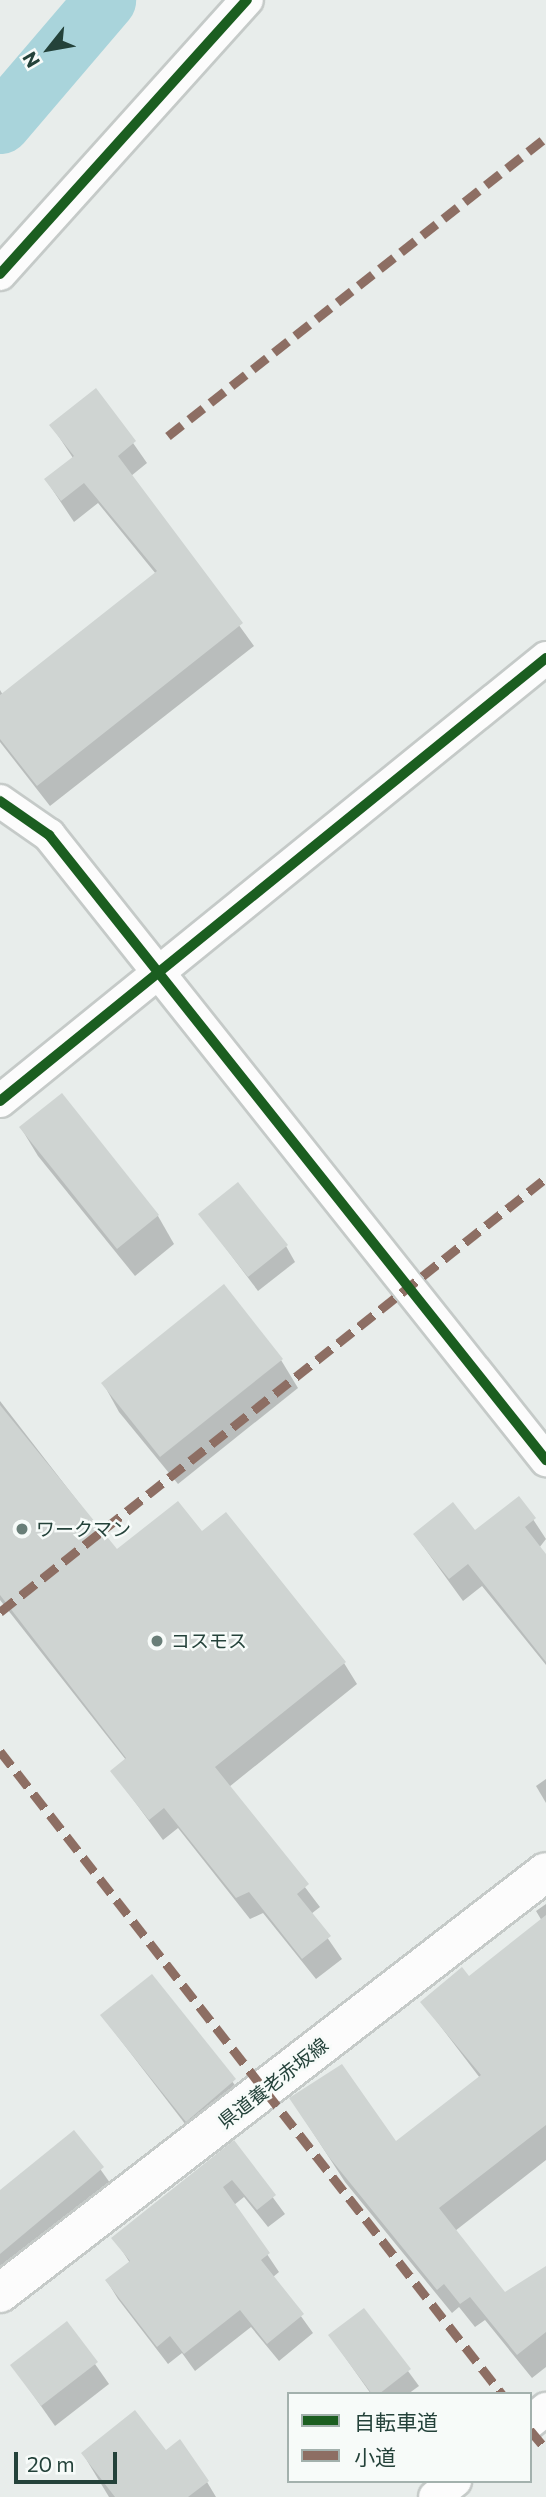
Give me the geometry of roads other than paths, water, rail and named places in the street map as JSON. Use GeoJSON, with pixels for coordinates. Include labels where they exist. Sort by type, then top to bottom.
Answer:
{"type":"FeatureCollection","features":[{"type":"Feature","properties":{"kind":"main road","name":"県道養老赤坂線"},"geometry":{"type":"LineString","coordinates":[[0,2293],[546,1872]]}},
{"type":"Feature","properties":{"kind":"street"},"geometry":{"type":"LineString","coordinates":[[0,274],[247,0]]}},
{"type":"Feature","properties":{"kind":"street"},"geometry":{"type":"LineString","coordinates":[[0,1101],[155,971],[546,659]]}},
{"type":"Feature","properties":{"kind":"street"},"geometry":{"type":"LineString","coordinates":[[0,801],[49,835],[546,1460]]}},
{"type":"Feature","properties":{"kind":"street"},"geometry":{"type":"LineString","coordinates":[[532,2420],[546,2409]]}},
{"type":"Feature","properties":{"kind":"street"},"geometry":{"type":"LineString","coordinates":[[436,2497],[453,2483]]}},
{"type":"Feature","properties":{"kind":"waterway"},"geometry":{"type":"LineString","coordinates":[[0,123],[105,0]]}},
{"type":"Feature","properties":{"kind":"place","name":"ワークマン"},"geometry":{"type":"Point","coordinates":[22,1529]}},
{"type":"Feature","properties":{"kind":"place","name":"コスモス"},"geometry":{"type":"Point","coordinates":[157,1641]}}]}
